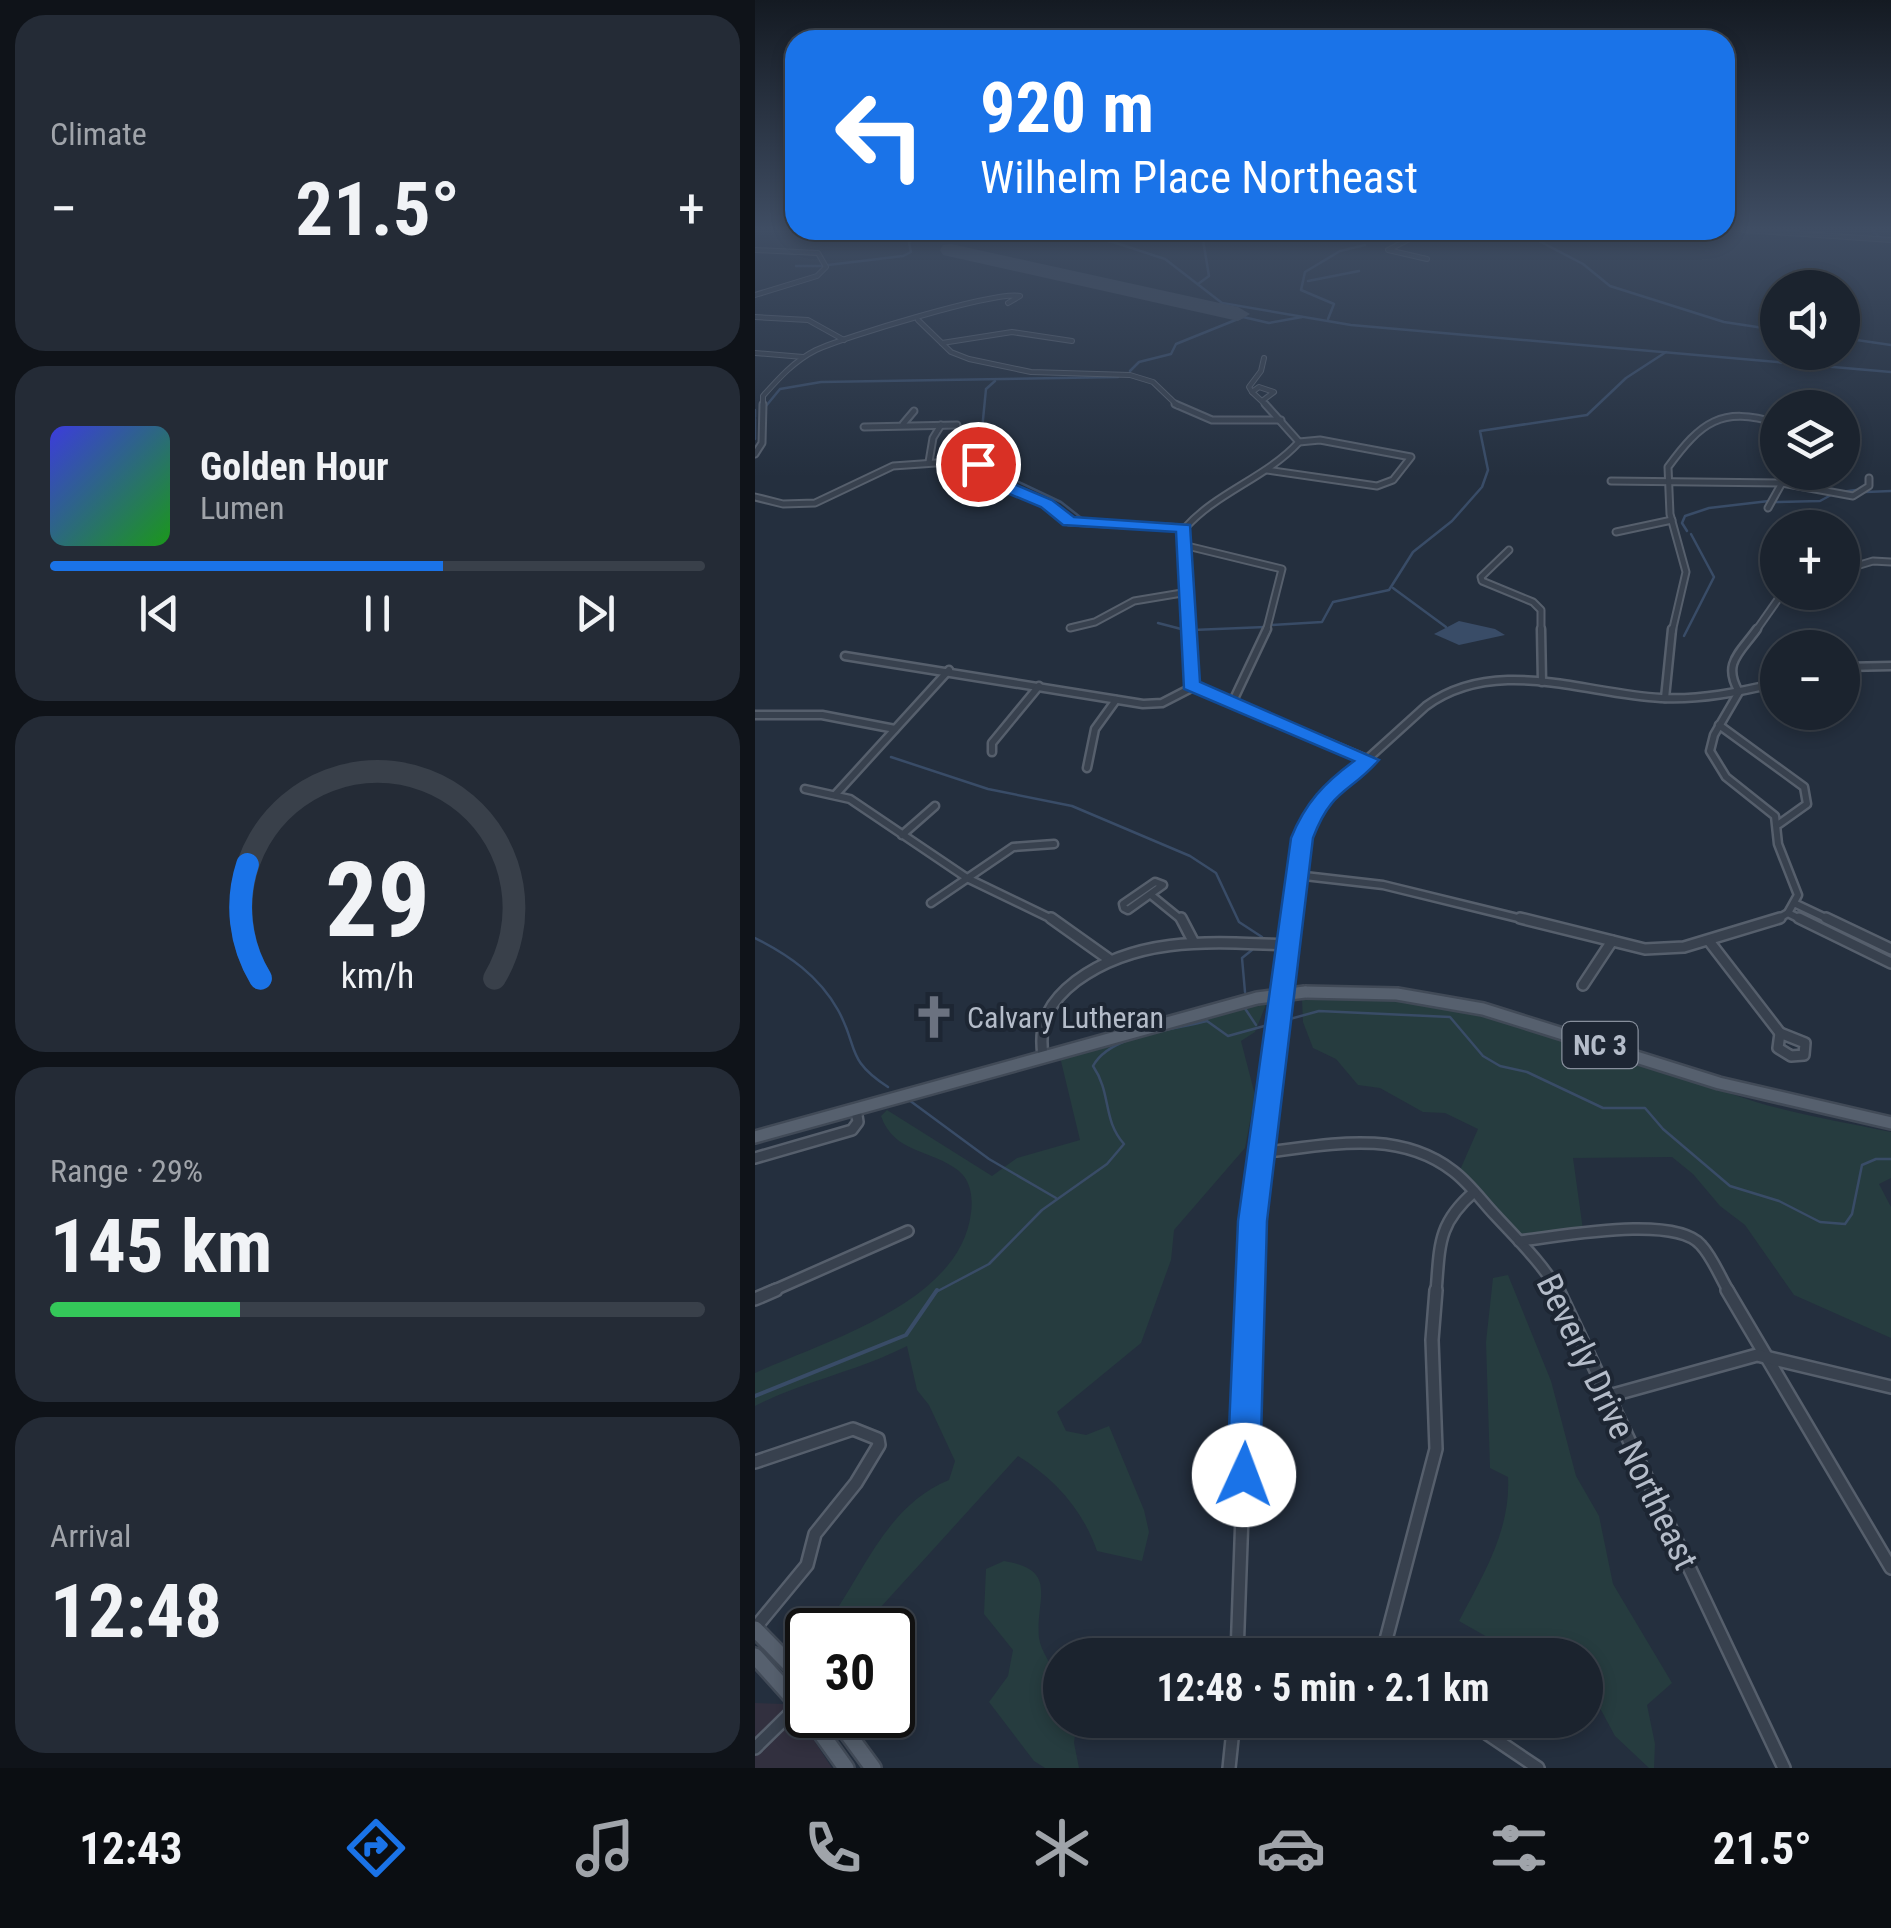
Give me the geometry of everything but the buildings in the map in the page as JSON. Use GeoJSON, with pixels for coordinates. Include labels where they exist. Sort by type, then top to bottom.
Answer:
{"type":"FeatureCollection","features":[{"type":"Feature","properties":{"kind":"main road","name":"NC 3"},"geometry":{"type":"LineString","coordinates":[[755,1136],[1257,998],[1305,992],[1397,994],[1483,1009],[1719,1083],[1891,1124]]}},
{"type":"Feature","properties":{"kind":"main road"},"geometry":{"type":"LineString","coordinates":[[755,1629],[785,1660]]}},
{"type":"Feature","properties":{"kind":"main road"},"geometry":{"type":"LineString","coordinates":[[755,1656],[785,1686]]}},
{"type":"Feature","properties":{"kind":"main road"},"geometry":{"type":"LineString","coordinates":[[826,1738],[846,1768]]}},
{"type":"Feature","properties":{"kind":"main road"},"geometry":{"type":"LineString","coordinates":[[850,1738],[873,1768]]}},
{"type":"Feature","properties":{"kind":"street"},"geometry":{"type":"LineString","coordinates":[[755,454],[763,442],[763,396],[803,357],[845,340],[940,313]]}},
{"type":"Feature","properties":{"kind":"street"},"geometry":{"type":"LineString","coordinates":[[755,317],[808,320],[845,340]]}},
{"type":"Feature","properties":{"kind":"street"},"geometry":{"type":"LineString","coordinates":[[917,320],[959,356],[1015,370],[1137,376],[1159,384],[1182,409],[1211,419],[1281,420]]}},
{"type":"Feature","properties":{"kind":"street"},"geometry":{"type":"LineString","coordinates":[[942,343],[1012,332],[1072,341]]}},
{"type":"Feature","properties":{"kind":"street"},"geometry":{"type":"LineString","coordinates":[[755,353],[803,357]]}},
{"type":"Feature","properties":{"kind":"street"},"geometry":{"type":"LineString","coordinates":[[1264,358],[1261,371],[1249,387],[1299,442]]}},
{"type":"Feature","properties":{"kind":"street"},"geometry":{"type":"LineString","coordinates":[[1252,392],[1262,387],[1274,392],[1262,401]]}},
{"type":"Feature","properties":{"kind":"street"},"geometry":{"type":"LineString","coordinates":[[903,424],[913,411]]}},
{"type":"Feature","properties":{"kind":"street"},"geometry":{"type":"LineString","coordinates":[[1665,698],[1673,624],[1686,572],[1672,520],[1667,467],[1707,420],[1737,414],[1760,419]]}},
{"type":"Feature","properties":{"kind":"street"},"geometry":{"type":"LineString","coordinates":[[929,462],[933,438],[941,425]]}},
{"type":"Feature","properties":{"kind":"street"},"geometry":{"type":"LineString","coordinates":[[864,427],[957,425]]}},
{"type":"Feature","properties":{"kind":"street"},"geometry":{"type":"LineString","coordinates":[[1193,687],[1188,673],[1183,545],[1185,528],[1191,519],[1267,470],[1299,442],[1319,440],[1411,457],[1393,480],[1377,486],[1267,470]]}},
{"type":"Feature","properties":{"kind":"street"},"geometry":{"type":"LineString","coordinates":[[755,497],[783,504],[815,503],[889,468],[929,462],[975,463],[996,482],[1046,503],[1069,522],[1185,528]]}},
{"type":"Feature","properties":{"kind":"street"},"geometry":{"type":"LineString","coordinates":[[1820,490],[1853,496],[1869,486],[1869,478]]}},
{"type":"Feature","properties":{"kind":"street"},"geometry":{"type":"LineString","coordinates":[[1611,481],[1760,483]]}},
{"type":"Feature","properties":{"kind":"street"},"geometry":{"type":"LineString","coordinates":[[1768,508],[1778,490]]}},
{"type":"Feature","properties":{"kind":"street"},"geometry":{"type":"LineString","coordinates":[[1616,532],[1672,520]]}},
{"type":"Feature","properties":{"kind":"street"},"geometry":{"type":"LineString","coordinates":[[1183,545],[1282,569],[1268,627],[1233,701]]}},
{"type":"Feature","properties":{"kind":"street"},"geometry":{"type":"LineString","coordinates":[[1509,550],[1489,568],[1482,581],[1539,606],[1542,682]]}},
{"type":"Feature","properties":{"kind":"street"},"geometry":{"type":"LineString","coordinates":[[1860,565],[1891,562]]}},
{"type":"Feature","properties":{"kind":"street"},"geometry":{"type":"LineString","coordinates":[[1070,628],[1095,622],[1134,601],[1187,592]]}},
{"type":"Feature","properties":{"kind":"street"},"geometry":{"type":"LineString","coordinates":[[1739,692],[1730,677],[1731,664],[1770,610]]}},
{"type":"Feature","properties":{"kind":"street"},"geometry":{"type":"LineString","coordinates":[[845,656],[1115,700],[1162,703],[1193,687],[1369,760]]}},
{"type":"Feature","properties":{"kind":"street"},"geometry":{"type":"LineString","coordinates":[[1860,667],[1891,666]]}},
{"type":"Feature","properties":{"kind":"street"},"geometry":{"type":"LineString","coordinates":[[835,795],[949,670]]}},
{"type":"Feature","properties":{"kind":"street"},"geometry":{"type":"LineString","coordinates":[[1238,1638],[1251,1254],[1259,1153],[1302,838],[1311,816],[1335,783],[1369,760],[1445,694],[1491,680],[1542,682],[1665,698],[1760,687]]}},
{"type":"Feature","properties":{"kind":"street"},"geometry":{"type":"LineString","coordinates":[[992,752],[992,744],[1039,686]]}},
{"type":"Feature","properties":{"kind":"street"},"geometry":{"type":"LineString","coordinates":[[1297,875],[1359,880],[1663,950],[1769,924],[1789,913],[1796,904],[1798,889],[1779,844],[1779,824],[1767,808],[1715,764],[1711,743],[1739,692]]}},
{"type":"Feature","properties":{"kind":"street"},"geometry":{"type":"LineString","coordinates":[[1087,768],[1096,726],[1115,700]]}},
{"type":"Feature","properties":{"kind":"street"},"geometry":{"type":"LineString","coordinates":[[755,714],[823,715],[895,729]]}},
{"type":"Feature","properties":{"kind":"street"},"geometry":{"type":"LineString","coordinates":[[1719,724],[1804,788],[1807,804],[1779,824]]}},
{"type":"Feature","properties":{"kind":"street"},"geometry":{"type":"LineString","coordinates":[[805,789],[855,801],[967,878],[1056,921],[1110,960]]}},
{"type":"Feature","properties":{"kind":"street"},"geometry":{"type":"LineString","coordinates":[[902,835],[935,806]]}},
{"type":"Feature","properties":{"kind":"street"},"geometry":{"type":"LineString","coordinates":[[931,904],[1013,847],[1054,844]]}},
{"type":"Feature","properties":{"kind":"street"},"geometry":{"type":"LineString","coordinates":[[1155,882],[1163,885],[1151,895],[1128,910],[1124,908],[1123,904],[1155,882]]}},
{"type":"Feature","properties":{"kind":"street"},"geometry":{"type":"LineString","coordinates":[[1151,895],[1167,904],[1188,927],[1193,942]]}},
{"type":"Feature","properties":{"kind":"street"},"geometry":{"type":"LineString","coordinates":[[1796,904],[1891,950]]}},
{"type":"Feature","properties":{"kind":"street"},"geometry":{"type":"LineString","coordinates":[[1789,913],[1891,963]]}},
{"type":"Feature","properties":{"kind":"street"},"geometry":{"type":"LineString","coordinates":[[1583,984],[1612,941]]}},
{"type":"Feature","properties":{"kind":"street"},"geometry":{"type":"LineString","coordinates":[[1709,941],[1780,1033]]}},
{"type":"Feature","properties":{"kind":"street"},"geometry":{"type":"LineString","coordinates":[[1043,1055],[1039,1033],[1047,1010],[1076,980],[1110,960],[1155,945],[1287,945]]}},
{"type":"Feature","properties":{"kind":"street"},"geometry":{"type":"LineString","coordinates":[[755,1158],[847,1132],[858,1122],[855,1109]]}},
{"type":"Feature","properties":{"kind":"street","name":"Beverly Drive Northeast"},"geometry":{"type":"LineString","coordinates":[[1259,1153],[1359,1142],[1402,1146],[1444,1164],[1551,1278],[1784,1768]]}},
{"type":"Feature","properties":{"kind":"street"},"geometry":{"type":"LineString","coordinates":[[1386,1638],[1436,1449],[1432,1340],[1441,1232],[1458,1206],[1474,1192]]}},
{"type":"Feature","properties":{"kind":"street"},"geometry":{"type":"LineString","coordinates":[[755,1299],[908,1230]]}},
{"type":"Feature","properties":{"kind":"street"},"geometry":{"type":"LineString","coordinates":[[1519,1241],[1661,1230],[1685,1233],[1703,1248],[1891,1568]]}},
{"type":"Feature","properties":{"kind":"street"},"geometry":{"type":"LineString","coordinates":[[1609,1396],[1750,1356],[1767,1356],[1891,1388]]}},
{"type":"Feature","properties":{"kind":"street"},"geometry":{"type":"LineString","coordinates":[[755,1462],[853,1428],[879,1438],[879,1445],[856,1483],[815,1534],[807,1565],[755,1629]]}},
{"type":"Feature","properties":{"kind":"street"},"geometry":{"type":"LineString","coordinates":[[755,1748],[785,1724]]}},
{"type":"Feature","properties":{"kind":"street"},"geometry":{"type":"LineString","coordinates":[[1229,1768],[1232,1738]]}},
{"type":"Feature","properties":{"kind":"street"},"geometry":{"type":"LineString","coordinates":[[1498,1738],[1538,1768]]}},
{"type":"Feature","properties":{"kind":"shaded area"},"geometry":{"type":"Polygon","coordinates":[[[755,1703],[784,1704],[785,1738],[813,1738],[832,1768],[755,1768],[755,1703]]]}},
{"type":"Feature","properties":{"kind":"green space"},"geometry":{"type":"Polygon","coordinates":[[[1342,998],[1448,1009],[1500,1021],[1756,1102],[1891,1132],[1891,1178],[1879,1184],[1891,1207],[1891,1338],[1794,1295],[1745,1225],[1720,1206],[1693,1174],[1672,1157],[1573,1158],[1583,1230],[1520,1234],[1460,1170],[1478,1129],[1445,1113],[1423,1112],[1380,1088],[1358,1085],[1336,1059],[1313,1048],[1303,1022],[1302,1000],[1342,998]]]}},
{"type":"Feature","properties":{"kind":"green space"},"geometry":{"type":"Polygon","coordinates":[[[1267,1002],[1255,1032],[1241,1041],[1255,1095],[1245,1148],[1174,1230],[1171,1260],[1141,1343],[1057,1412],[1066,1431],[1086,1435],[1109,1426],[1144,1510],[1149,1532],[1142,1561],[1097,1551],[1066,1496],[1018,1456],[880,1608],[838,1608],[891,1526],[926,1492],[949,1480],[955,1461],[929,1405],[917,1390],[907,1346],[755,1406],[755,1373],[886,1314],[943,1271],[962,1244],[972,1207],[966,1180],[948,1164],[895,1138],[881,1116],[887,1110],[992,1176],[1017,1158],[1080,1140],[1060,1057],[1267,1002]]]}},
{"type":"Feature","properties":{"kind":"green space"},"geometry":{"type":"Polygon","coordinates":[[[1508,1275],[1551,1381],[1576,1476],[1599,1516],[1613,1584],[1672,1683],[1647,1705],[1655,1744],[1654,1768],[1649,1768],[1615,1736],[1603,1714],[1603,1638],[1489,1638],[1459,1621],[1494,1552],[1508,1497],[1508,1477],[1490,1468],[1486,1342],[1493,1278],[1508,1275]]]}},
{"type":"Feature","properties":{"kind":"green space"},"geometry":{"type":"Polygon","coordinates":[[[1004,1561],[1033,1571],[1039,1579],[1043,1738],[1075,1738],[1079,1768],[1045,1768],[1034,1761],[989,1702],[1008,1676],[1013,1650],[984,1614],[986,1569],[1004,1561]]]}},
{"type":"Feature","properties":{"kind":"water"},"geometry":{"type":"Polygon","coordinates":[[[1459,621],[1505,635],[1459,645],[1434,634],[1459,621]]]}},
{"type":"Feature","properties":{"kind":"waterway"},"geometry":{"type":"LineString","coordinates":[[1278,313],[1351,325],[1665,352]]}},
{"type":"Feature","properties":{"kind":"waterway"},"geometry":{"type":"LineString","coordinates":[[1328,319],[1331,313]]}},
{"type":"Feature","properties":{"kind":"waterway"},"geometry":{"type":"LineString","coordinates":[[1694,313],[1760,327]]}},
{"type":"Feature","properties":{"kind":"waterway"},"geometry":{"type":"LineString","coordinates":[[1130,371],[1139,362],[1171,354],[1176,344],[1243,317],[1269,323],[1302,317]]}},
{"type":"Feature","properties":{"kind":"waterway"},"geometry":{"type":"LineString","coordinates":[[1860,340],[1891,345]]}},
{"type":"Feature","properties":{"kind":"waterway"},"geometry":{"type":"LineString","coordinates":[[1272,625],[1322,622],[1333,602],[1389,590],[1413,552],[1452,521],[1482,487],[1488,470],[1480,431],[1587,415],[1626,378],[1665,352]]}},
{"type":"Feature","properties":{"kind":"waterway"},"geometry":{"type":"LineString","coordinates":[[1665,352],[1891,372]]}},
{"type":"Feature","properties":{"kind":"waterway"},"geometry":{"type":"LineString","coordinates":[[766,406],[780,389],[821,382],[1118,377]]}},
{"type":"Feature","properties":{"kind":"waterway"},"geometry":{"type":"LineString","coordinates":[[995,381],[986,389],[981,440],[994,453],[1000,473],[1061,502],[1084,520]]}},
{"type":"Feature","properties":{"kind":"waterway"},"geometry":{"type":"LineString","coordinates":[[755,410],[755,417]]}},
{"type":"Feature","properties":{"kind":"waterway"},"geometry":{"type":"LineString","coordinates":[[755,419],[755,439]]}},
{"type":"Feature","properties":{"kind":"waterway"},"geometry":{"type":"LineString","coordinates":[[1841,492],[1856,490]]}},
{"type":"Feature","properties":{"kind":"waterway"},"geometry":{"type":"LineString","coordinates":[[1866,492],[1891,491]]}},
{"type":"Feature","properties":{"kind":"waterway"},"geometry":{"type":"LineString","coordinates":[[1776,502],[1820,501],[1831,495]]}},
{"type":"Feature","properties":{"kind":"waterway"},"geometry":{"type":"LineString","coordinates":[[1687,531],[1682,523],[1685,516],[1709,508],[1769,501]]}},
{"type":"Feature","properties":{"kind":"waterway"},"geometry":{"type":"LineString","coordinates":[[1684,636],[1714,577],[1691,534]]}},
{"type":"Feature","properties":{"kind":"waterway"},"geometry":{"type":"LineString","coordinates":[[1393,588],[1446,627]]}},
{"type":"Feature","properties":{"kind":"waterway"},"geometry":{"type":"LineString","coordinates":[[1158,623],[1185,630]]}},
{"type":"Feature","properties":{"kind":"waterway"},"geometry":{"type":"LineString","coordinates":[[1193,630],[1265,627]]}},
{"type":"Feature","properties":{"kind":"waterway"},"geometry":{"type":"LineString","coordinates":[[891,757],[988,789],[1072,806],[1190,856],[1216,873],[1239,922],[1262,937]]}},
{"type":"Feature","properties":{"kind":"waterway"},"geometry":{"type":"LineString","coordinates":[[755,938],[791,959],[822,987],[838,1010],[859,1060],[888,1087]]}},
{"type":"Feature","properties":{"kind":"waterway"},"geometry":{"type":"LineString","coordinates":[[1245,992],[1242,958],[1252,950]]}},
{"type":"Feature","properties":{"kind":"waterway"},"geometry":{"type":"LineString","coordinates":[[1244,1007],[1256,1025]]}},
{"type":"Feature","properties":{"kind":"waterway"},"geometry":{"type":"LineString","coordinates":[[936,1292],[989,1264],[1042,1210],[1107,1164],[1124,1144],[1113,1125],[1103,1086],[1093,1066],[1101,1055],[1128,1040],[1207,1021],[1228,1036],[1319,1011],[1450,1017],[1483,1056],[1500,1066],[1527,1072],[1603,1108],[1645,1108],[1663,1129],[1730,1186],[1779,1201],[1820,1222],[1845,1224],[1852,1214],[1862,1165],[1876,1159],[1891,1159]]}},
{"type":"Feature","properties":{"kind":"waterway"},"geometry":{"type":"LineString","coordinates":[[909,1100],[989,1159],[1056,1198]]}},
{"type":"Feature","properties":{"kind":"waterway"},"geometry":{"type":"LineString","coordinates":[[755,1396],[906,1335],[937,1290]]}},
{"type":"Feature","properties":{"kind":"runway"},"geometry":{"type":"LineString","coordinates":[[1231,313],[1238,314]]}},
{"type":"Feature","properties":{"kind":"place","name":"Calvary Lutheran"},"geometry":{"type":"Point","coordinates":[934,1017]}},
{"type":"Feature","properties":{"kind":"route"},"geometry":{"type":"LineString","coordinates":[[978,464],[992,480],[1046,503],[1069,522],[1185,528],[1191,684],[1369,760],[1329,789],[1302,838],[1252,1221],[1244,1475]]}}]}
